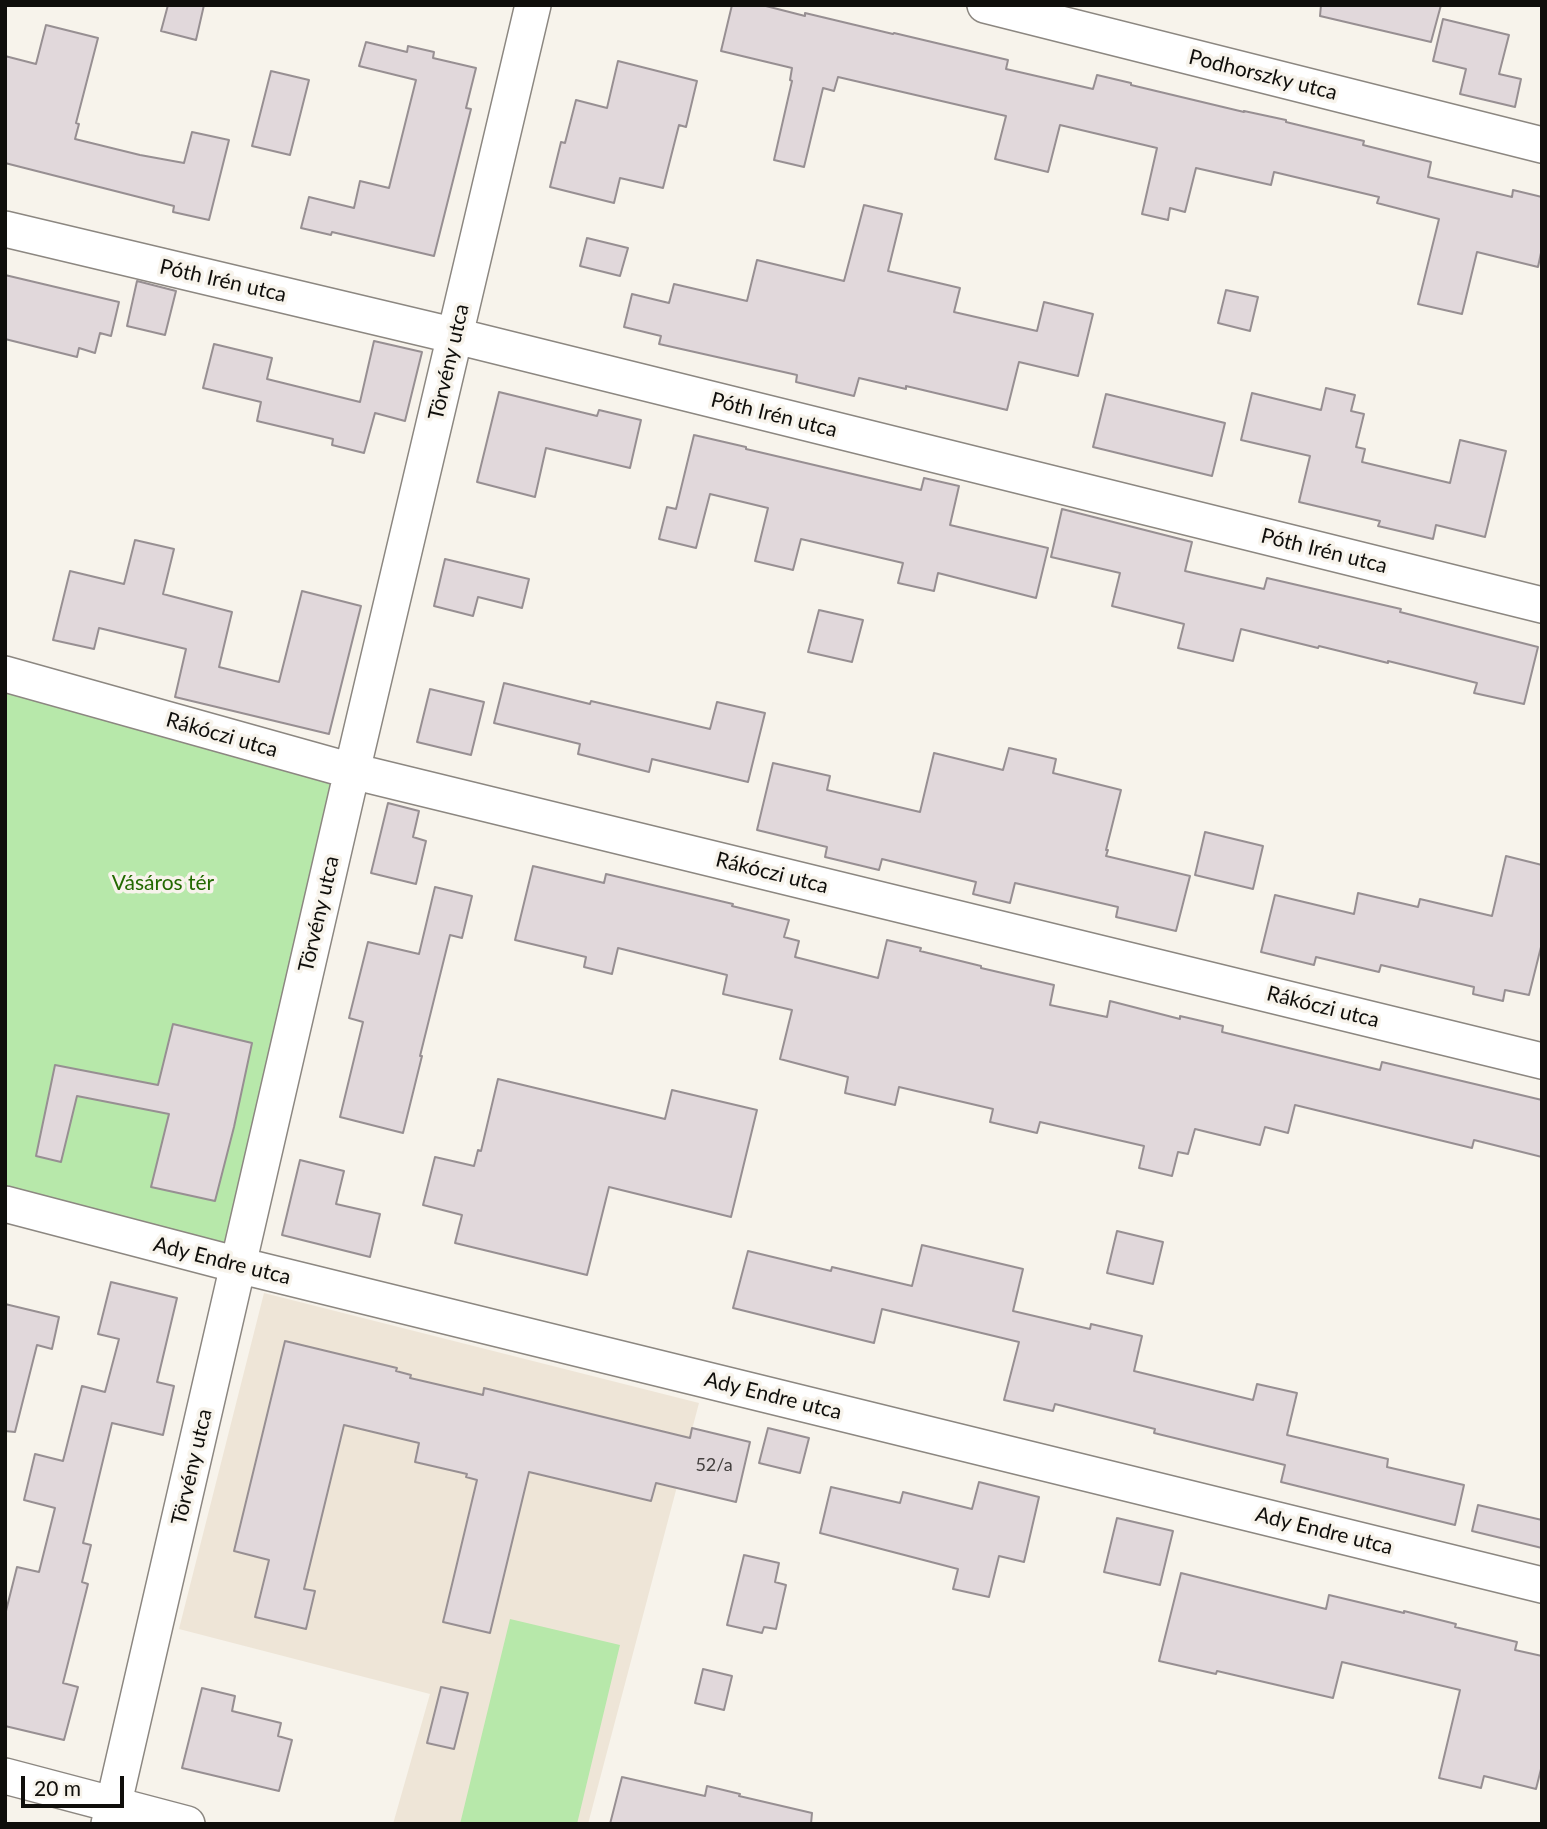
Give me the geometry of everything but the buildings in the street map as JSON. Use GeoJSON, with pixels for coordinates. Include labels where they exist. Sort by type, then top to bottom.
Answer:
{"type":"FeatureCollection","features":[{"type":"Feature","properties":{"kind":"street","name":"Törvény utca"},"geometry":{"type":"LineString","coordinates":[[111,1815],[352,771],[533,5]]}},
{"type":"Feature","properties":{"kind":"street","name":"Podhorszky utca"},"geometry":{"type":"LineString","coordinates":[[985,5],[1542,145]]}},
{"type":"Feature","properties":{"kind":"street","name":"Póth Irén utca"},"geometry":{"type":"LineString","coordinates":[[5,229],[456,336],[1542,605]]}},
{"type":"Feature","properties":{"kind":"street","name":"Rákóczi utca"},"geometry":{"type":"LineString","coordinates":[[5,674],[352,771],[1542,1061]]}},
{"type":"Feature","properties":{"kind":"street","name":"Ady Endre utca"},"geometry":{"type":"LineString","coordinates":[[5,1204],[238,1265],[1542,1585]]}},
{"type":"Feature","properties":{"kind":"street"},"geometry":{"type":"LineString","coordinates":[[5,1776],[111,1815],[187,1824]]}},
{"type":"Feature","properties":{"kind":"shaded area"},"geometry":{"type":"Polygon","coordinates":[[[264,1293],[699,1403],[588,1824],[393,1824],[430,1694],[179,1629],[264,1293]]]}},
{"type":"Feature","properties":{"kind":"green space","name":"Vásáros tér"},"geometry":{"type":"Polygon","coordinates":[[[5,674],[352,771],[238,1265],[5,1204],[5,674]]]}},
{"type":"Feature","properties":{"kind":"green space"},"geometry":{"type":"Polygon","coordinates":[[[510,1619],[620,1645],[577,1824],[460,1824],[510,1619]]]}}]}
